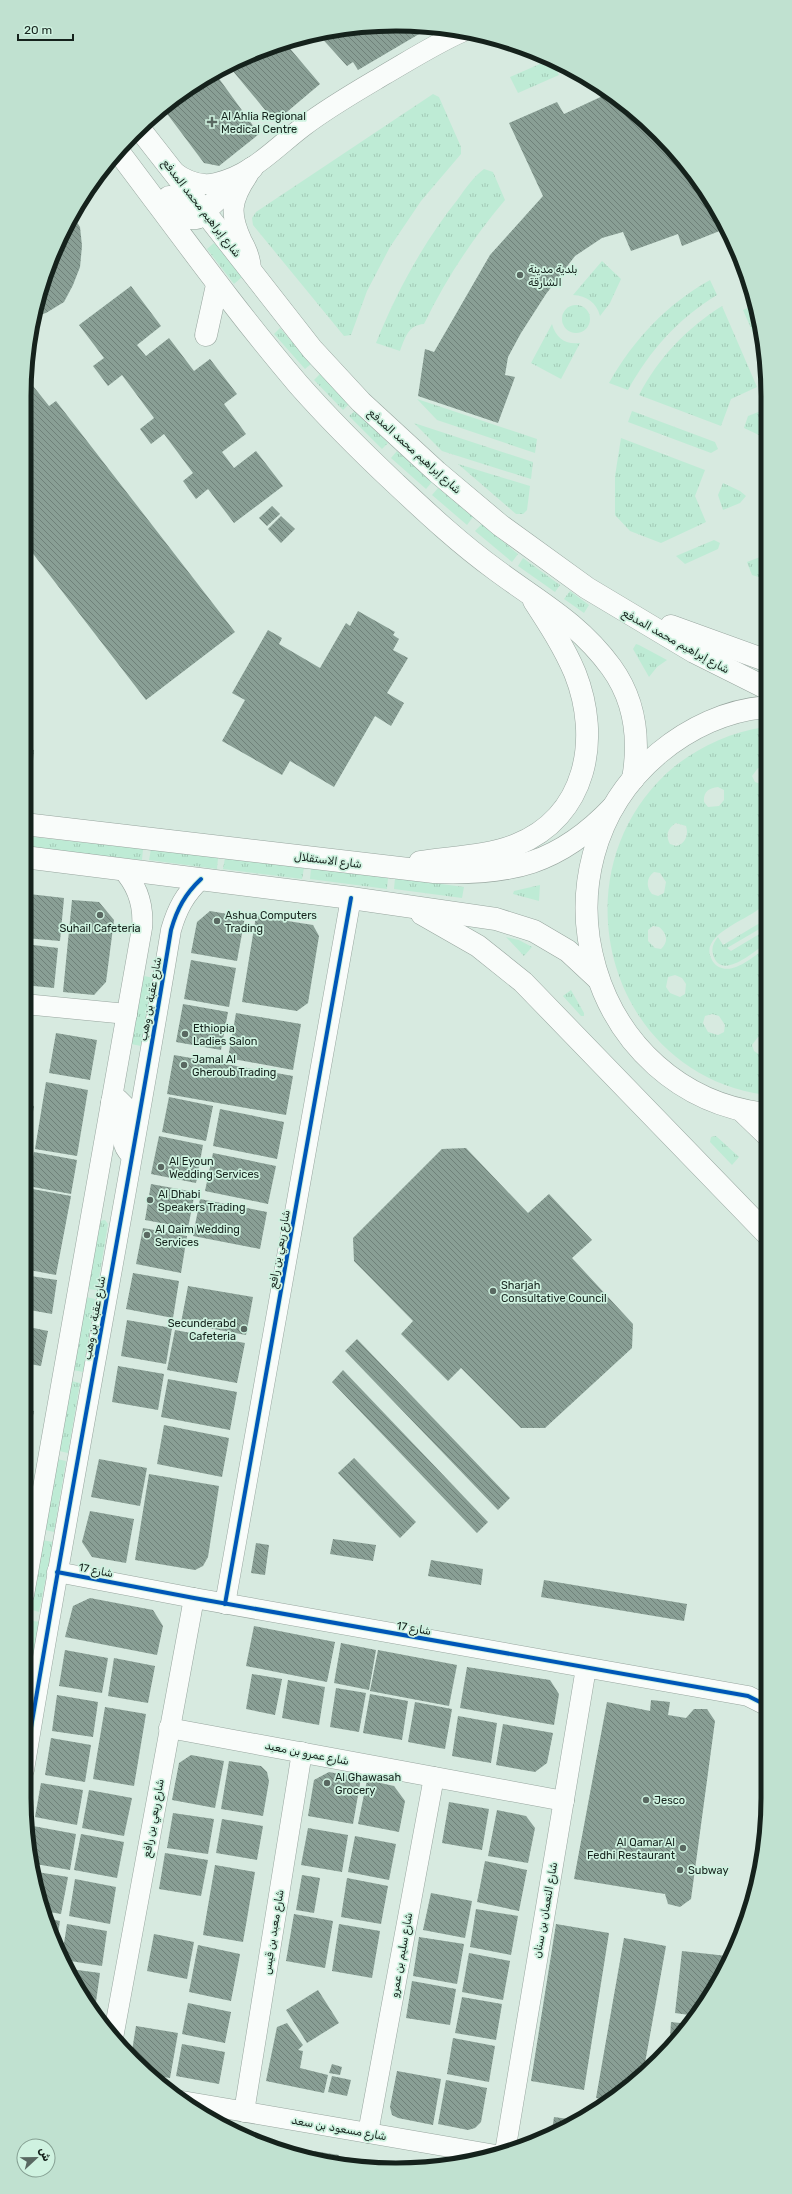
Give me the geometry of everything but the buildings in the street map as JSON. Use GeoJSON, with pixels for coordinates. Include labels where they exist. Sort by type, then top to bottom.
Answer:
{"type":"FeatureCollection","features":[{"type":"Feature","properties":{"kind":"main road","name":"شارع إبراهيم محمد المدفع"},"geometry":{"type":"LineString","coordinates":[[144,133],[312,349],[367,407],[468,499],[532,550],[587,588],[676,642],[761,685]]}},
{"type":"Feature","properties":{"kind":"main road"},"geometry":{"type":"LineString","coordinates":[[130,147],[186,218],[197,218],[252,168]]}},
{"type":"Feature","properties":{"kind":"main road"},"geometry":{"type":"LineString","coordinates":[[121,156],[218,285],[300,385],[359,448],[428,514],[462,543],[495,570],[567,619],[583,634],[612,669],[624,689],[632,711],[636,734],[637,757],[633,779]]}},
{"type":"Feature","properties":{"kind":"main road"},"geometry":{"type":"LineString","coordinates":[[206,335],[218,285]]}},
{"type":"Feature","properties":{"kind":"main road"},"geometry":{"type":"LineString","coordinates":[[587,588],[682,632],[761,658]]}},
{"type":"Feature","properties":{"kind":"main road"},"geometry":{"type":"LineString","coordinates":[[385,867],[488,852],[527,840],[550,824],[568,804],[576,790],[586,758],[586,730],[581,694],[567,654],[529,593]]}},
{"type":"Feature","properties":{"kind":"main road"},"geometry":{"type":"LineString","coordinates":[[761,708],[734,713],[711,721],[689,732],[654,757],[633,779],[613,806],[595,847],[586,890],[587,935],[597,978],[620,1023],[635,1044],[652,1062],[672,1078],[693,1091],[716,1102],[740,1110],[761,1113]]}},
{"type":"Feature","properties":{"kind":"main road","name":"شارع الاستقلال"},"geometry":{"type":"LineString","coordinates":[[31,825],[385,867],[458,873],[502,870],[528,864],[566,847],[594,826],[613,806]]}},
{"type":"Feature","properties":{"kind":"main road"},"geometry":{"type":"LineString","coordinates":[[31,858],[201,878],[496,919],[534,931],[568,951],[597,978]]}},
{"type":"Feature","properties":{"kind":"main road"},"geometry":{"type":"LineString","coordinates":[[402,905],[460,934],[501,963],[523,982],[761,1228]]}},
{"type":"Feature","properties":{"kind":"main road"},"geometry":{"type":"LineString","coordinates":[[740,1110],[761,1130]]}},
{"type":"Feature","properties":{"kind":"main road"},"geometry":{"type":"LineString","coordinates":[[746,1212],[761,1216]]}},
{"type":"Feature","properties":{"kind":"street"},"geometry":{"type":"LineString","coordinates":[[173,171],[189,181],[207,184],[225,180],[252,168],[305,125],[408,61],[455,36]]}},
{"type":"Feature","properties":{"kind":"street"},"geometry":{"type":"LineString","coordinates":[[252,168],[239,188],[233,210],[238,231],[250,259],[252,272]]}},
{"type":"Feature","properties":{"kind":"street","name":"شارع عقبة بن وهب"},"geometry":{"type":"LineString","coordinates":[[31,1557],[112,1102],[143,917],[140,896],[135,886],[122,869]]}},
{"type":"Feature","properties":{"kind":"street","name":"شارع عقبة بن وهب"},"geometry":{"type":"LineString","coordinates":[[31,1728],[57,1572],[133,1156],[171,930],[178,907],[192,887],[201,878]]}},
{"type":"Feature","properties":{"kind":"street","name":"شارع ربعي بن رافع"},"geometry":{"type":"LineString","coordinates":[[225,1604],[351,898]]}},
{"type":"Feature","properties":{"kind":"street"},"geometry":{"type":"LineString","coordinates":[[31,1005],[127,1014]]}},
{"type":"Feature","properties":{"kind":"street"},"geometry":{"type":"LineString","coordinates":[[112,1102],[118,1099],[126,1107],[122,1140],[128,1152],[133,1156]]}},
{"type":"Feature","properties":{"kind":"street","name":"شارع 17"},"geometry":{"type":"LineString","coordinates":[[57,1572],[225,1604],[748,1696],[761,1702]]}},
{"type":"Feature","properties":{"kind":"street","name":"شارع ربعي بن رافع"},"geometry":{"type":"LineString","coordinates":[[114,2030],[194,1598]]}},
{"type":"Feature","properties":{"kind":"street","name":"شارع النعمان بن سنان"},"geometry":{"type":"LineString","coordinates":[[506,2146],[586,1668]]}},
{"type":"Feature","properties":{"kind":"street","name":"شارع 17"},"geometry":{"type":"LineString","coordinates":[[748,1696],[761,1693]]}},
{"type":"Feature","properties":{"kind":"street","name":"شارع عمرو بن معبد"},"geometry":{"type":"LineString","coordinates":[[169,1728],[564,1801]]}},
{"type":"Feature","properties":{"kind":"street","name":"شارع معبد بن قيس"},"geometry":{"type":"LineString","coordinates":[[244,2112],[302,1752]]}},
{"type":"Feature","properties":{"kind":"street","name":"شارع سليم بن عمرو"},"geometry":{"type":"LineString","coordinates":[[368,2133],[434,1777]]}},
{"type":"Feature","properties":{"kind":"street","name":"شارع مسعود بن سعد"},"geometry":{"type":"LineString","coordinates":[[197,2104],[480,2153]]}},
{"type":"Feature","properties":{"kind":"green space"},"geometry":{"type":"Polygon","coordinates":[[[543,62],[555,68],[559,75],[518,93],[510,77],[543,62]]]}},
{"type":"Feature","properties":{"kind":"green space"},"geometry":{"type":"Polygon","coordinates":[[[433,94],[439,97],[461,147],[461,154],[421,201],[390,247],[367,291],[351,335],[344,336],[253,225],[252,218],[256,212],[433,94]]]}},
{"type":"Feature","properties":{"kind":"green space"},"geometry":{"type":"Polygon","coordinates":[[[484,169],[493,172],[505,200],[460,260],[441,291],[424,324],[414,327],[408,333],[400,351],[376,343],[402,286],[422,250],[467,187],[484,169]]]}},
{"type":"Feature","properties":{"kind":"green space"},"geometry":{"type":"Polygon","coordinates":[[[214,243],[242,277],[234,284],[207,249],[214,243]]]}},
{"type":"Feature","properties":{"kind":"green space"},"geometry":{"type":"Polygon","coordinates":[[[602,261],[621,279],[610,303],[600,316],[596,307],[587,298],[573,295],[602,261]]]}},
{"type":"Feature","properties":{"kind":"green space"},"geometry":{"type":"Polygon","coordinates":[[[710,280],[717,295],[690,314],[666,336],[646,362],[628,390],[609,383],[629,352],[652,324],[679,300],[710,280]]]}},
{"type":"Feature","properties":{"kind":"green space"},"geometry":{"type":"Polygon","coordinates":[[[576,305],[586,309],[590,319],[586,329],[576,333],[566,329],[562,319],[566,309],[576,305]]]}},
{"type":"Feature","properties":{"kind":"green space"},"geometry":{"type":"Polygon","coordinates":[[[722,306],[757,387],[731,399],[721,426],[639,395],[655,368],[674,345],[697,324],[722,306]]]}},
{"type":"Feature","properties":{"kind":"green space"},"geometry":{"type":"Polygon","coordinates":[[[750,307],[757,342],[743,310],[750,307]]]}},
{"type":"Feature","properties":{"kind":"green space"},"geometry":{"type":"Polygon","coordinates":[[[552,324],[556,333],[562,340],[570,343],[580,343],[561,379],[531,363],[552,324]]]}},
{"type":"Feature","properties":{"kind":"green space"},"geometry":{"type":"Polygon","coordinates":[[[280,328],[311,364],[305,369],[274,334],[280,328]]]}},
{"type":"Feature","properties":{"kind":"green space"},"geometry":{"type":"Polygon","coordinates":[[[320,374],[349,404],[343,410],[314,380],[320,374]]]}},
{"type":"Feature","properties":{"kind":"green space"},"geometry":{"type":"Polygon","coordinates":[[[417,399],[537,439],[535,453],[437,420],[417,399]]]}},
{"type":"Feature","properties":{"kind":"green space"},"geometry":{"type":"Polygon","coordinates":[[[356,410],[388,443],[382,449],[349,416],[356,410]]]}},
{"type":"Feature","properties":{"kind":"green space"},"geometry":{"type":"Polygon","coordinates":[[[632,411],[715,442],[718,449],[711,453],[628,422],[632,411]]]}},
{"type":"Feature","properties":{"kind":"green space"},"geometry":{"type":"Polygon","coordinates":[[[761,411],[761,435],[744,428],[748,416],[761,411]]]}},
{"type":"Feature","properties":{"kind":"green space"},"geometry":{"type":"Polygon","coordinates":[[[414,423],[533,462],[531,479],[442,451],[414,423]]]}},
{"type":"Feature","properties":{"kind":"green space"},"geometry":{"type":"Polygon","coordinates":[[[621,438],[705,470],[695,496],[706,522],[661,543],[630,531],[615,515],[615,476],[621,438]]]}},
{"type":"Feature","properties":{"kind":"green space"},"geometry":{"type":"Polygon","coordinates":[[[397,451],[432,482],[426,489],[391,458],[397,451]]]}},
{"type":"Feature","properties":{"kind":"green space"},"geometry":{"type":"Polygon","coordinates":[[[458,464],[530,486],[527,510],[523,514],[516,514],[458,464]]]}},
{"type":"Feature","properties":{"kind":"green space"},"geometry":{"type":"Polygon","coordinates":[[[723,483],[740,491],[746,496],[740,503],[723,510],[718,495],[723,483]]]}},
{"type":"Feature","properties":{"kind":"green space"},"geometry":{"type":"Polygon","coordinates":[[[438,488],[473,517],[467,525],[432,495],[438,488]]]}},
{"type":"Feature","properties":{"kind":"green space"},"geometry":{"type":"Polygon","coordinates":[[[482,524],[518,554],[512,562],[475,531],[482,524]]]}},
{"type":"Feature","properties":{"kind":"green space"},"geometry":{"type":"Polygon","coordinates":[[[714,540],[720,543],[718,549],[685,564],[676,556],[714,540]]]}},
{"type":"Feature","properties":{"kind":"green space"},"geometry":{"type":"Polygon","coordinates":[[[761,557],[761,578],[752,575],[747,562],[761,557]]]}},
{"type":"Feature","properties":{"kind":"green space"},"geometry":{"type":"Polygon","coordinates":[[[523,558],[560,585],[555,592],[518,566],[523,558]]]}},
{"type":"Feature","properties":{"kind":"green space"},"geometry":{"type":"Polygon","coordinates":[[[570,591],[589,605],[584,613],[564,599],[570,591]]]}},
{"type":"Feature","properties":{"kind":"green space"},"geometry":{"type":"Polygon","coordinates":[[[636,644],[667,660],[657,667],[649,677],[633,649],[636,644]]]}},
{"type":"Feature","properties":{"kind":"green space"},"geometry":{"type":"Polygon","coordinates":[[[761,728],[761,768],[758,768],[752,776],[755,782],[761,784],[761,907],[727,928],[712,942],[709,949],[714,963],[717,966],[727,969],[739,966],[761,951],[761,1037],[758,1037],[752,1045],[754,1051],[761,1055],[761,1094],[711,1079],[667,1049],[634,1009],[614,961],[608,909],[615,857],[637,809],[675,766],[718,740],[761,728]],[[718,787],[707,791],[704,796],[704,802],[708,807],[719,806],[724,800],[724,790],[718,787]],[[676,823],[668,832],[668,841],[670,844],[676,846],[686,839],[687,829],[686,826],[676,823]],[[654,872],[648,880],[648,886],[652,894],[658,896],[664,893],[666,882],[660,873],[654,872]],[[653,926],[648,930],[648,941],[655,948],[661,949],[666,941],[664,932],[659,927],[653,926]],[[675,975],[668,977],[666,987],[670,993],[680,997],[685,994],[686,984],[682,978],[675,975]],[[712,1014],[705,1016],[703,1023],[708,1032],[718,1035],[724,1032],[725,1025],[719,1016],[712,1014]]]}},
{"type":"Feature","properties":{"kind":"green space"},"geometry":{"type":"Polygon","coordinates":[[[31,837],[143,849],[142,860],[31,848],[31,837]]]}},
{"type":"Feature","properties":{"kind":"green space"},"geometry":{"type":"Polygon","coordinates":[[[151,849],[218,858],[217,869],[149,860],[151,849]]]}},
{"type":"Feature","properties":{"kind":"green space"},"geometry":{"type":"Polygon","coordinates":[[[225,858],[304,868],[302,879],[223,869],[225,858]]]}},
{"type":"Feature","properties":{"kind":"green space"},"geometry":{"type":"Polygon","coordinates":[[[311,868],[388,878],[387,889],[310,879],[311,868]]]}},
{"type":"Feature","properties":{"kind":"green space"},"geometry":{"type":"Polygon","coordinates":[[[395,878],[464,887],[462,898],[394,889],[395,878]]]}},
{"type":"Feature","properties":{"kind":"green space"},"geometry":{"type":"Polygon","coordinates":[[[540,885],[539,901],[513,894],[514,891],[540,885]]]}},
{"type":"Feature","properties":{"kind":"green space"},"geometry":{"type":"Polygon","coordinates":[[[761,922],[761,928],[727,948],[731,951],[761,933],[761,947],[746,958],[730,965],[723,965],[717,962],[712,949],[718,937],[723,945],[761,922]]]}},
{"type":"Feature","properties":{"kind":"green space"},"geometry":{"type":"Polygon","coordinates":[[[506,937],[519,940],[532,947],[524,956],[506,937]]]}},
{"type":"Feature","properties":{"kind":"green space"},"geometry":{"type":"Polygon","coordinates":[[[144,976],[154,978],[141,1046],[131,1044],[144,976]]]}},
{"type":"Feature","properties":{"kind":"green space"},"geometry":{"type":"Polygon","coordinates":[[[571,990],[584,1013],[584,1016],[581,1016],[563,996],[571,990]]]}},
{"type":"Feature","properties":{"kind":"green space"},"geometry":{"type":"Polygon","coordinates":[[[716,1136],[739,1157],[732,1165],[710,1142],[711,1137],[716,1136]]]}},
{"type":"Feature","properties":{"kind":"green space"},"geometry":{"type":"Polygon","coordinates":[[[105,1220],[108,1224],[97,1290],[87,1289],[99,1221],[105,1220]]]}},
{"type":"Feature","properties":{"kind":"green space"},"geometry":{"type":"Polygon","coordinates":[[[86,1297],[95,1299],[83,1372],[73,1370],[86,1297]]]}},
{"type":"Feature","properties":{"kind":"green space"},"geometry":{"type":"Polygon","coordinates":[[[71,1381],[80,1383],[68,1453],[59,1451],[71,1381]]]}},
{"type":"Feature","properties":{"kind":"green space"},"geometry":{"type":"Polygon","coordinates":[[[57,1459],[66,1461],[54,1532],[45,1530],[57,1459]]]}},
{"type":"Feature","properties":{"kind":"green space"},"geometry":{"type":"Polygon","coordinates":[[[42,1540],[53,1542],[39,1612],[31,1610],[31,1598],[42,1540]]]}},
{"type":"Feature","properties":{"kind":"green space"},"geometry":{"type":"Polygon","coordinates":[[[32,1621],[42,1622],[31,1679],[32,1621]]]}},
{"type":"Feature","properties":{"kind":"cycle path"},"geometry":{"type":"LineString","coordinates":[[31,1729],[171,930],[182,902],[190,890],[201,879]]}},
{"type":"Feature","properties":{"kind":"cycle path"},"geometry":{"type":"LineString","coordinates":[[225,1604],[351,898]]}},
{"type":"Feature","properties":{"kind":"cycle path"},"geometry":{"type":"LineString","coordinates":[[57,1572],[194,1598],[748,1696],[761,1702]]}},
{"type":"Feature","properties":{"kind":"place","name":"Al Ahlia Regional Medical Centre"},"geometry":{"type":"Point","coordinates":[212,122]}},
{"type":"Feature","properties":{"kind":"place","name":"بلدية مدينة الشارقة"},"geometry":{"type":"Point","coordinates":[520,275]}},
{"type":"Feature","properties":{"kind":"place","name":"Suhail Cafeteria"},"geometry":{"type":"Point","coordinates":[100,915]}},
{"type":"Feature","properties":{"kind":"place","name":"Ashua Computers Trading"},"geometry":{"type":"Point","coordinates":[217,921]}},
{"type":"Feature","properties":{"kind":"place","name":"Ethiopia Ladies Salon"},"geometry":{"type":"Point","coordinates":[185,1034]}},
{"type":"Feature","properties":{"kind":"place","name":"Jamal Al Gheroub Trading"},"geometry":{"type":"Point","coordinates":[184,1065]}},
{"type":"Feature","properties":{"kind":"place","name":"Al Eyoun Wedding Services"},"geometry":{"type":"Point","coordinates":[161,1167]}},
{"type":"Feature","properties":{"kind":"place","name":"Al Dhabi Speakers Trading"},"geometry":{"type":"Point","coordinates":[150,1200]}},
{"type":"Feature","properties":{"kind":"place","name":"Al Qaim Wedding Services"},"geometry":{"type":"Point","coordinates":[147,1235]}},
{"type":"Feature","properties":{"kind":"place","name":"Sharjah Consultative Council"},"geometry":{"type":"Point","coordinates":[493,1291]}},
{"type":"Feature","properties":{"kind":"place","name":"Secunderabd Cafeteria"},"geometry":{"type":"Point","coordinates":[244,1329]}},
{"type":"Feature","properties":{"kind":"place","name":"Al Ghawasah Grocery"},"geometry":{"type":"Point","coordinates":[327,1783]}},
{"type":"Feature","properties":{"kind":"place","name":"Jesco"},"geometry":{"type":"Point","coordinates":[646,1800]}},
{"type":"Feature","properties":{"kind":"place","name":"Al Qamar Al Fedhi Restaurant"},"geometry":{"type":"Point","coordinates":[683,1848]}},
{"type":"Feature","properties":{"kind":"place","name":"Subway"},"geometry":{"type":"Point","coordinates":[680,1870]}}]}
